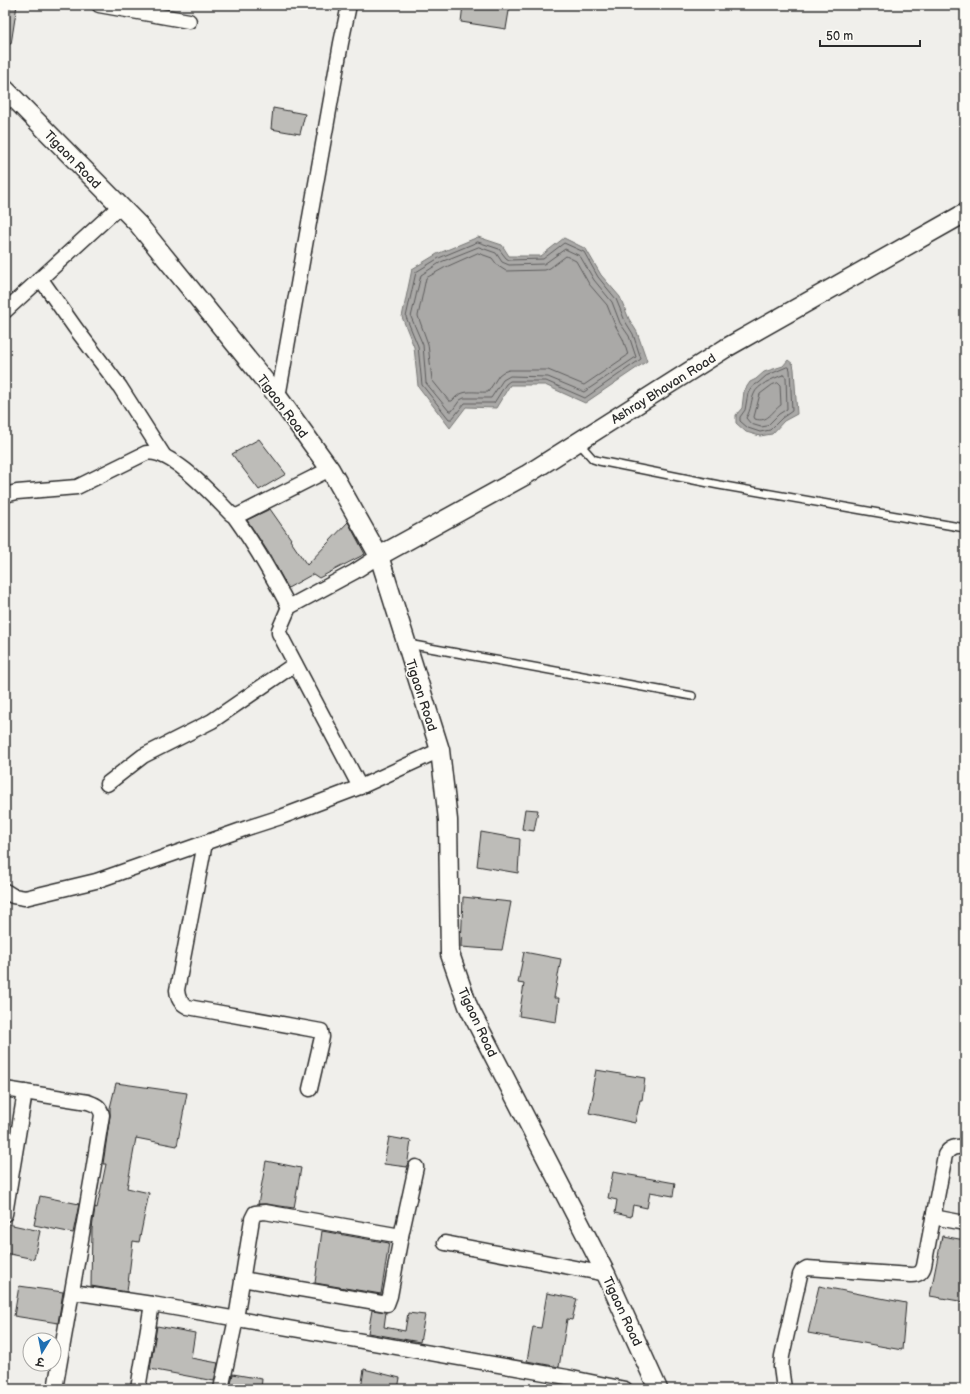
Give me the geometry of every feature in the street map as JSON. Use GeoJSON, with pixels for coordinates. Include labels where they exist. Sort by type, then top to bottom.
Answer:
{"type":"FeatureCollection","features":[{"type":"Feature","properties":{"kind":"street"},"geometry":{"type":"LineString","coordinates":[[98,5],[189,21]]}},
{"type":"Feature","properties":{"kind":"street"},"geometry":{"type":"LineString","coordinates":[[278,397],[335,74],[349,5]]}},
{"type":"Feature","properties":{"kind":"street","name":"Tigaon Road"},"geometry":{"type":"LineString","coordinates":[[5,91],[138,224],[278,397],[330,469],[379,556],[440,750],[448,820],[450,954],[468,1006],[606,1274],[658,1389]]}},
{"type":"Feature","properties":{"kind":"street"},"geometry":{"type":"LineString","coordinates":[[5,311],[120,206]]}},
{"type":"Feature","properties":{"kind":"street","name":"Ashray Bhavan Road"},"geometry":{"type":"LineString","coordinates":[[379,556],[526,475],[726,348],[965,213]]}},
{"type":"Feature","properties":{"kind":"street"},"geometry":{"type":"LineString","coordinates":[[40,278],[120,387],[164,456]]}},
{"type":"Feature","properties":{"kind":"street"},"geometry":{"type":"LineString","coordinates":[[5,495],[17,492],[77,487],[146,453],[155,453],[164,456],[189,472],[234,516],[267,565],[288,606]]}},
{"type":"Feature","properties":{"kind":"street"},"geometry":{"type":"LineString","coordinates":[[234,516],[240,515],[266,500],[330,469]]}},
{"type":"Feature","properties":{"kind":"street"},"geometry":{"type":"LineString","coordinates":[[360,787],[279,634],[288,606],[354,572],[379,556]]}},
{"type":"Feature","properties":{"kind":"street"},"geometry":{"type":"LineString","coordinates":[[107,784],[143,756],[212,721],[295,664]]}},
{"type":"Feature","properties":{"kind":"street"},"geometry":{"type":"LineString","coordinates":[[5,892],[13,896],[25,898],[96,881],[281,817],[360,787],[440,750]]}},
{"type":"Feature","properties":{"kind":"street"},"geometry":{"type":"LineString","coordinates":[[205,843],[177,990],[178,998],[182,1004],[188,1007],[321,1031],[322,1037],[310,1089]]}},
{"type":"Feature","properties":{"kind":"street"},"geometry":{"type":"LineString","coordinates":[[5,1089],[88,1102],[100,1108],[102,1115],[55,1389]]}},
{"type":"Feature","properties":{"kind":"street"},"geometry":{"type":"LineString","coordinates":[[5,1214],[25,1092]]}},
{"type":"Feature","properties":{"kind":"street"},"geometry":{"type":"LineString","coordinates":[[784,1389],[782,1356],[802,1271],[807,1268],[917,1275],[920,1273],[924,1266],[945,1155],[948,1149],[954,1147],[965,1147]]}},
{"type":"Feature","properties":{"kind":"street"},"geometry":{"type":"LineString","coordinates":[[242,1279],[387,1304],[390,1296],[416,1167]]}},
{"type":"Feature","properties":{"kind":"street"},"geometry":{"type":"LineString","coordinates":[[221,1389],[236,1320],[252,1218],[255,1214],[260,1212],[401,1236]]}},
{"type":"Feature","properties":{"kind":"street"},"geometry":{"type":"LineString","coordinates":[[933,1217],[965,1223]]}},
{"type":"Feature","properties":{"kind":"street"},"geometry":{"type":"LineString","coordinates":[[445,1244],[606,1274]]}},
{"type":"Feature","properties":{"kind":"street"},"geometry":{"type":"LineString","coordinates":[[72,1292],[152,1304],[236,1320],[567,1377],[626,1389]]}},
{"type":"Feature","properties":{"kind":"street"},"geometry":{"type":"LineString","coordinates":[[138,1389],[152,1304]]}},
{"type":"Feature","properties":{"kind":"lane"},"geometry":{"type":"LineString","coordinates":[[578,442],[593,459],[599,461],[719,485],[965,528]]}},
{"type":"Feature","properties":{"kind":"lane"},"geometry":{"type":"LineString","coordinates":[[406,644],[692,696]]}},
{"type":"Feature","properties":{"kind":"water"},"geometry":{"type":"Polygon","coordinates":[[[478,237],[502,245],[509,256],[541,256],[564,238],[586,249],[601,275],[620,297],[629,319],[637,332],[647,361],[585,403],[545,385],[510,385],[496,408],[466,407],[450,428],[418,386],[414,347],[402,317],[412,269],[437,254],[478,237]]]}},
{"type":"Feature","properties":{"kind":"water"},"geometry":{"type":"Polygon","coordinates":[[[788,360],[793,364],[794,369],[797,414],[784,421],[772,434],[760,436],[746,432],[736,423],[736,415],[742,408],[744,391],[750,382],[764,372],[783,366],[788,360]]]}},
{"type":"Feature","properties":{"kind":"building"},"geometry":{"type":"Polygon","coordinates":[[[5,5],[17,5],[11,44],[5,43],[5,5]]]}},
{"type":"Feature","properties":{"kind":"building"},"geometry":{"type":"Polygon","coordinates":[[[463,5],[510,5],[506,29],[461,22],[463,5]]]}},
{"type":"Feature","properties":{"kind":"building"},"geometry":{"type":"Polygon","coordinates":[[[273,108],[305,114],[300,134],[271,129],[273,108]]]}},
{"type":"Feature","properties":{"kind":"building"},"geometry":{"type":"Polygon","coordinates":[[[259,439],[286,474],[259,490],[232,454],[259,439]]]}},
{"type":"Feature","properties":{"kind":"building"},"geometry":{"type":"Polygon","coordinates":[[[270,509],[307,565],[348,522],[365,554],[319,578],[313,574],[288,588],[270,555],[247,520],[270,509]]]}},
{"type":"Feature","properties":{"kind":"building"},"geometry":{"type":"Polygon","coordinates":[[[525,809],[538,810],[534,831],[522,829],[525,809]]]}},
{"type":"Feature","properties":{"kind":"building"},"geometry":{"type":"Polygon","coordinates":[[[481,832],[520,839],[518,873],[477,866],[481,832]]]}},
{"type":"Feature","properties":{"kind":"building"},"geometry":{"type":"Polygon","coordinates":[[[463,897],[511,902],[502,950],[461,947],[463,897]]]}},
{"type":"Feature","properties":{"kind":"building"},"geometry":{"type":"Polygon","coordinates":[[[524,952],[561,959],[554,998],[559,998],[556,1022],[519,1016],[524,984],[518,983],[524,952]]]}},
{"type":"Feature","properties":{"kind":"building"},"geometry":{"type":"Polygon","coordinates":[[[596,1070],[645,1078],[642,1100],[640,1100],[635,1123],[589,1113],[594,1091],[592,1090],[596,1070]]]}},
{"type":"Feature","properties":{"kind":"building"},"geometry":{"type":"Polygon","coordinates":[[[116,1083],[187,1093],[177,1146],[136,1138],[127,1188],[149,1193],[139,1242],[133,1241],[127,1292],[91,1286],[92,1229],[95,1207],[97,1208],[106,1164],[103,1164],[110,1108],[116,1083]]]}},
{"type":"Feature","properties":{"kind":"building"},"geometry":{"type":"Polygon","coordinates":[[[389,1137],[411,1141],[407,1167],[384,1164],[389,1137]]]}},
{"type":"Feature","properties":{"kind":"building"},"geometry":{"type":"Polygon","coordinates":[[[266,1161],[301,1168],[294,1208],[258,1204],[266,1161]]]}},
{"type":"Feature","properties":{"kind":"building"},"geometry":{"type":"Polygon","coordinates":[[[613,1172],[675,1183],[673,1196],[650,1192],[647,1208],[633,1205],[631,1217],[615,1213],[617,1200],[608,1198],[613,1172]]]}},
{"type":"Feature","properties":{"kind":"building"},"geometry":{"type":"Polygon","coordinates":[[[40,1196],[79,1204],[73,1233],[34,1225],[40,1196]]]}},
{"type":"Feature","properties":{"kind":"building"},"geometry":{"type":"Polygon","coordinates":[[[8,1224],[40,1231],[34,1259],[5,1253],[5,1241],[8,1224]]]}},
{"type":"Feature","properties":{"kind":"building"},"geometry":{"type":"Polygon","coordinates":[[[322,1231],[389,1243],[381,1294],[315,1283],[322,1231]]]}},
{"type":"Feature","properties":{"kind":"building"},"geometry":{"type":"Polygon","coordinates":[[[942,1236],[965,1240],[965,1302],[930,1296],[942,1236]]]}},
{"type":"Feature","properties":{"kind":"building"},"geometry":{"type":"Polygon","coordinates":[[[19,1286],[63,1292],[58,1323],[14,1316],[19,1286]]]}},
{"type":"Feature","properties":{"kind":"building"},"geometry":{"type":"Polygon","coordinates":[[[819,1286],[906,1303],[902,1350],[808,1333],[819,1286]]]}},
{"type":"Feature","properties":{"kind":"building"},"geometry":{"type":"Polygon","coordinates":[[[547,1293],[577,1299],[572,1320],[567,1319],[559,1367],[527,1361],[533,1327],[541,1328],[547,1293]]]}},
{"type":"Feature","properties":{"kind":"building"},"geometry":{"type":"Polygon","coordinates":[[[372,1310],[386,1312],[384,1327],[405,1331],[408,1313],[425,1315],[420,1342],[368,1333],[372,1310]]]}},
{"type":"Feature","properties":{"kind":"building"},"geometry":{"type":"Polygon","coordinates":[[[157,1326],[195,1333],[191,1358],[218,1363],[214,1381],[150,1369],[157,1326]]]}},
{"type":"Feature","properties":{"kind":"building"},"geometry":{"type":"Polygon","coordinates":[[[364,1369],[400,1378],[398,1389],[361,1389],[364,1369]]]}},
{"type":"Feature","properties":{"kind":"building"},"geometry":{"type":"Polygon","coordinates":[[[233,1374],[262,1379],[261,1389],[230,1389],[233,1374]]]}}]}
